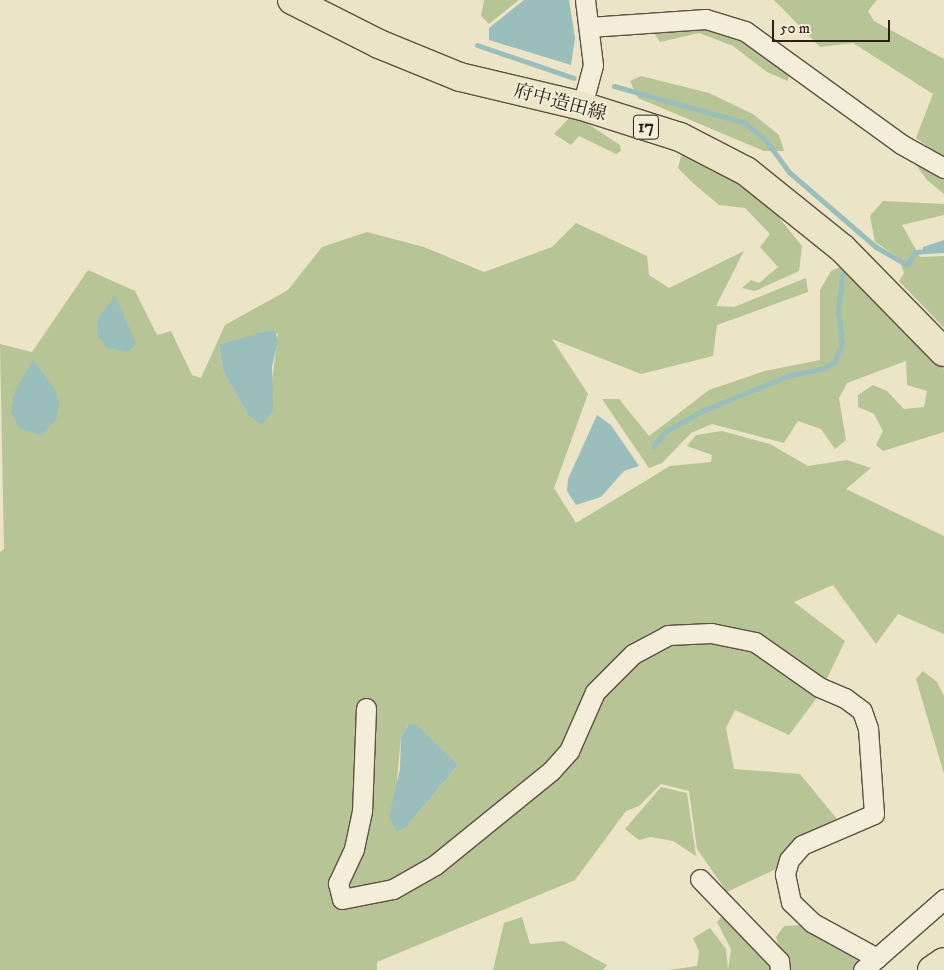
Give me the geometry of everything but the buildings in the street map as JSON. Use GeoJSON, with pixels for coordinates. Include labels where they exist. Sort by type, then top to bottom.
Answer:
{"type":"FeatureCollection","features":[{"type":"Feature","properties":{"kind":"main road","name":"府中造田線"},"geometry":{"type":"LineString","coordinates":[[292,0],[379,44],[460,76],[582,106],[680,138],[772,188],[843,249],[944,352]]}},
{"type":"Feature","properties":{"kind":"main road"},"geometry":{"type":"LineString","coordinates":[[932,970],[944,962]]}},
{"type":"Feature","properties":{"kind":"street"},"geometry":{"type":"LineString","coordinates":[[582,106],[593,66],[585,0]]}},
{"type":"Feature","properties":{"kind":"street"},"geometry":{"type":"LineString","coordinates":[[589,27],[706,19],[745,31],[901,144],[944,168]]}},
{"type":"Feature","properties":{"kind":"street"},"geometry":{"type":"LineString","coordinates":[[366,708],[362,812],[354,849],[338,883],[342,899],[393,889],[435,865],[551,771],[569,751],[595,692],[632,654],[668,635],[711,633],[755,642],[819,687],[845,698],[862,712],[868,728],[874,814],[802,845],[789,860],[785,874],[791,902],[813,924],[877,958]]}},
{"type":"Feature","properties":{"kind":"street"},"geometry":{"type":"LineString","coordinates":[[700,879],[778,961],[780,970]]}},
{"type":"Feature","properties":{"kind":"street"},"geometry":{"type":"LineString","coordinates":[[863,970],[944,899]]}},
{"type":"Feature","properties":{"kind":"green space"},"geometry":{"type":"Polygon","coordinates":[[[484,0],[519,0],[489,24],[481,16],[484,0]]]}},
{"type":"Feature","properties":{"kind":"green space"},"geometry":{"type":"Polygon","coordinates":[[[774,0],[877,0],[868,11],[874,21],[944,59],[944,158],[916,138],[933,94],[853,43],[820,47],[774,0]]]}},
{"type":"Feature","properties":{"kind":"green space"},"geometry":{"type":"Polygon","coordinates":[[[660,27],[710,27],[744,40],[789,74],[788,81],[767,72],[733,46],[699,33],[660,42],[654,33],[660,27]]]}},
{"type":"Feature","properties":{"kind":"green space"},"geometry":{"type":"Polygon","coordinates":[[[641,76],[709,93],[753,114],[779,135],[784,151],[764,151],[638,98],[630,81],[641,76]]]}},
{"type":"Feature","properties":{"kind":"green space"},"geometry":{"type":"Polygon","coordinates":[[[573,114],[620,145],[621,151],[616,154],[579,136],[571,145],[554,134],[573,114]]]}},
{"type":"Feature","properties":{"kind":"green space"},"geometry":{"type":"Polygon","coordinates":[[[681,156],[698,157],[760,194],[802,246],[799,271],[755,291],[742,288],[751,280],[759,283],[778,267],[760,247],[770,234],[745,208],[719,205],[694,184],[678,168],[681,156]]]}},
{"type":"Feature","properties":{"kind":"green space"},"geometry":{"type":"Polygon","coordinates":[[[913,161],[944,176],[944,194],[927,180],[913,161]]]}},
{"type":"Feature","properties":{"kind":"green space"},"geometry":{"type":"Polygon","coordinates":[[[883,201],[944,204],[944,215],[902,225],[920,257],[944,256],[944,328],[899,281],[904,273],[899,258],[875,242],[870,216],[883,201]]]}},
{"type":"Feature","properties":{"kind":"green space"},"geometry":{"type":"Polygon","coordinates":[[[576,223],[647,256],[649,275],[669,288],[744,251],[716,306],[734,307],[806,278],[808,292],[717,325],[713,356],[641,374],[552,339],[588,394],[554,488],[576,523],[670,466],[711,462],[712,455],[687,446],[696,435],[722,431],[770,444],[808,466],[847,460],[871,468],[846,489],[944,536],[944,634],[898,614],[876,644],[833,585],[794,602],[845,641],[819,695],[789,735],[735,710],[726,728],[734,769],[800,774],[841,824],[778,868],[727,892],[697,849],[689,791],[661,784],[639,806],[626,811],[575,880],[377,962],[377,970],[0,970],[0,552],[4,549],[0,344],[32,352],[88,270],[135,291],[157,335],[171,331],[192,375],[201,378],[225,325],[288,290],[322,247],[367,232],[424,247],[484,272],[552,247],[576,223]],[[265,331],[219,346],[223,371],[248,415],[271,388],[278,334],[265,331]],[[408,725],[401,736],[396,792],[407,826],[458,765],[408,725]]]}},
{"type":"Feature","properties":{"kind":"green space"},"geometry":{"type":"Polygon","coordinates":[[[842,266],[944,369],[944,432],[883,451],[876,445],[883,431],[874,414],[858,407],[858,395],[873,385],[887,391],[904,409],[924,407],[927,391],[907,385],[906,361],[847,383],[839,398],[846,440],[835,449],[821,429],[798,421],[784,443],[712,424],[691,433],[662,463],[649,468],[602,399],[619,399],[649,436],[709,390],[765,371],[820,360],[820,290],[831,271],[842,266]]]}},
{"type":"Feature","properties":{"kind":"green space"},"geometry":{"type":"Polygon","coordinates":[[[923,671],[937,682],[944,696],[944,774],[916,679],[923,671]]]}},
{"type":"Feature","properties":{"kind":"green space"},"geometry":{"type":"Polygon","coordinates":[[[661,787],[687,793],[696,856],[673,841],[651,837],[639,840],[625,829],[661,787]]]}},
{"type":"Feature","properties":{"kind":"green space"},"geometry":{"type":"Polygon","coordinates":[[[722,916],[769,956],[772,970],[728,970],[731,949],[717,922],[722,916]]]}},
{"type":"Feature","properties":{"kind":"green space"},"geometry":{"type":"Polygon","coordinates":[[[522,917],[530,944],[563,941],[607,965],[603,970],[493,970],[504,923],[522,917]]]}},
{"type":"Feature","properties":{"kind":"green space"},"geometry":{"type":"Polygon","coordinates":[[[803,925],[864,954],[855,970],[786,970],[776,937],[784,926],[803,925]]]}},
{"type":"Feature","properties":{"kind":"green space"},"geometry":{"type":"Polygon","coordinates":[[[710,928],[726,949],[728,970],[668,970],[697,966],[699,951],[693,938],[710,928]]]}},
{"type":"Feature","properties":{"kind":"water"},"geometry":{"type":"Polygon","coordinates":[[[524,0],[569,0],[575,38],[571,65],[489,40],[489,28],[524,0]]]}},
{"type":"Feature","properties":{"kind":"water"},"geometry":{"type":"Polygon","coordinates":[[[944,240],[944,253],[923,254],[923,247],[944,240]]]}},
{"type":"Feature","properties":{"kind":"water"},"geometry":{"type":"Polygon","coordinates":[[[115,295],[136,344],[128,352],[107,348],[97,334],[98,319],[115,295]]]}},
{"type":"Feature","properties":{"kind":"water"},"geometry":{"type":"Polygon","coordinates":[[[265,331],[275,331],[278,340],[272,367],[273,410],[262,424],[248,415],[223,371],[219,345],[265,331]]]}},
{"type":"Feature","properties":{"kind":"water"},"geometry":{"type":"Polygon","coordinates":[[[33,360],[54,388],[59,403],[57,418],[42,435],[20,429],[11,413],[14,393],[33,360]]]}},
{"type":"Feature","properties":{"kind":"water"},"geometry":{"type":"Polygon","coordinates":[[[597,415],[611,425],[639,466],[624,471],[601,497],[576,505],[567,491],[568,479],[597,415]]]}},
{"type":"Feature","properties":{"kind":"water"},"geometry":{"type":"Polygon","coordinates":[[[409,724],[417,725],[458,765],[407,826],[397,831],[389,817],[400,769],[401,736],[409,724]]]}},
{"type":"Feature","properties":{"kind":"waterway"},"geometry":{"type":"LineString","coordinates":[[477,45],[574,78]]}},
{"type":"Feature","properties":{"kind":"waterway"},"geometry":{"type":"LineString","coordinates":[[614,86],[743,122],[764,138],[789,172],[876,247],[907,265],[915,252],[927,251]]}},
{"type":"Feature","properties":{"kind":"waterway"},"geometry":{"type":"LineString","coordinates":[[653,446],[666,431],[702,411],[787,376],[824,368],[834,362],[842,343],[838,311],[843,273]]}}]}
